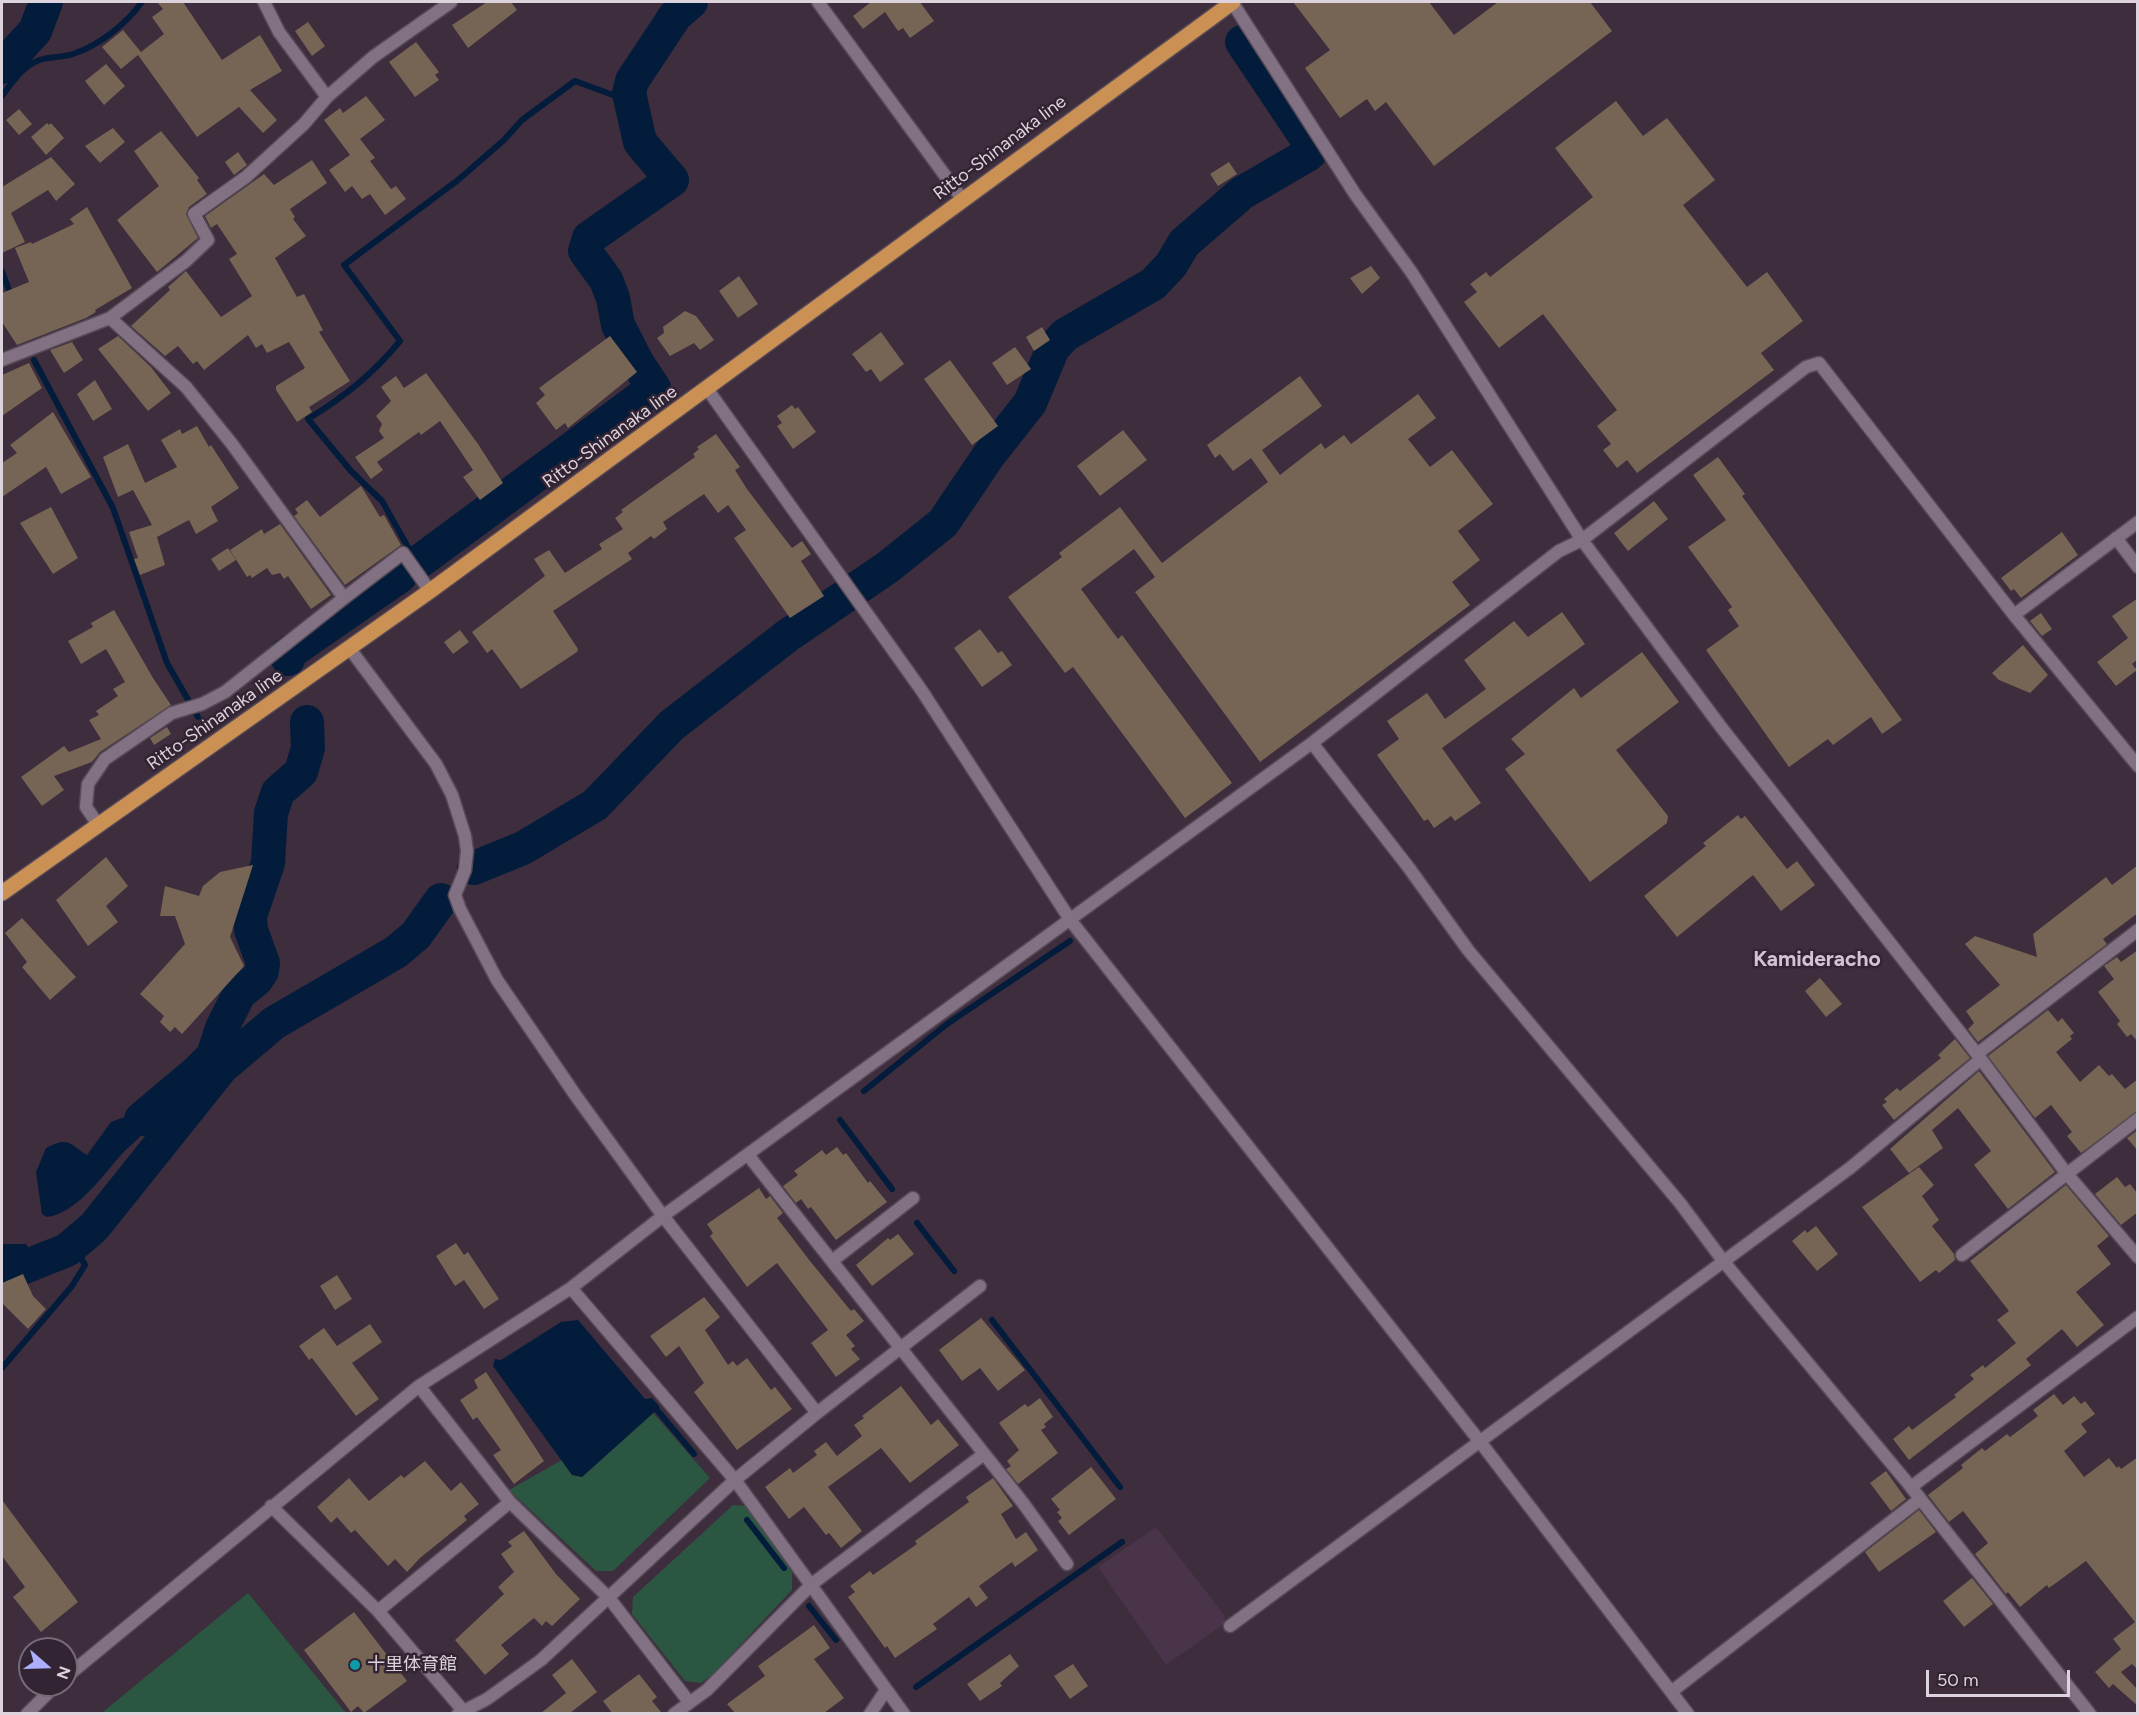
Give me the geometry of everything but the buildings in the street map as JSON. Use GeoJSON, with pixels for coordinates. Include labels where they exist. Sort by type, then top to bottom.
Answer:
{"type":"FeatureCollection","features":[{"type":"Feature","properties":{"kind":"main road","name":"Ritto-Shinanaka line"},"geometry":{"type":"LineString","coordinates":[[2,893],[350,649],[708,390],[1233,2]]}},
{"type":"Feature","properties":{"kind":"street"},"geometry":{"type":"LineString","coordinates":[[264,2],[279,32],[327,97]]}},
{"type":"Feature","properties":{"kind":"street"},"geometry":{"type":"LineString","coordinates":[[2,360],[110,318],[186,261],[208,240],[194,214],[252,171],[304,124],[327,97],[374,57],[451,2]]}},
{"type":"Feature","properties":{"kind":"street"},"geometry":{"type":"LineString","coordinates":[[818,2],[963,200]]}},
{"type":"Feature","properties":{"kind":"street"},"geometry":{"type":"LineString","coordinates":[[1233,2],[1355,194],[1412,273],[1582,540],[1720,727],[1979,1057],[2067,1174],[2138,1257]]}},
{"type":"Feature","properties":{"kind":"street"},"geometry":{"type":"LineString","coordinates":[[110,318],[186,387],[232,444],[344,598]]}},
{"type":"Feature","properties":{"kind":"street"},"geometry":{"type":"LineString","coordinates":[[78,1667],[419,1386],[571,1288],[663,1216],[1071,921],[1312,743],[1559,551],[1582,540],[1806,367],[1819,363],[2014,615],[2138,766]]}},
{"type":"Feature","properties":{"kind":"street"},"geometry":{"type":"LineString","coordinates":[[708,390],[922,691],[1071,921],[1481,1443],[1688,1713]]}},
{"type":"Feature","properties":{"kind":"street"},"geometry":{"type":"LineString","coordinates":[[2014,615],[2138,522]]}},
{"type":"Feature","properties":{"kind":"street"},"geometry":{"type":"LineString","coordinates":[[2116,538],[2138,567]]}},
{"type":"Feature","properties":{"kind":"street"},"geometry":{"type":"LineString","coordinates":[[99,826],[86,807],[88,784],[105,759],[172,713],[202,704],[225,692],[403,553],[430,591]]}},
{"type":"Feature","properties":{"kind":"street"},"geometry":{"type":"LineString","coordinates":[[350,649],[436,764],[452,795],[465,836],[467,851],[465,870],[455,895],[497,980],[576,1096],[663,1216],[817,1413]]}},
{"type":"Feature","properties":{"kind":"street"},"geometry":{"type":"LineString","coordinates":[[1312,743],[1409,868],[1468,950],[1680,1203],[1724,1263],[1911,1487],[1918,1500],[2090,1713]]}},
{"type":"Feature","properties":{"kind":"street"},"geometry":{"type":"LineString","coordinates":[[1230,1626],[1481,1443],[1850,1168],[1979,1057],[2138,930]]}},
{"type":"Feature","properties":{"kind":"street"},"geometry":{"type":"LineString","coordinates":[[1962,1255],[2138,1119]]}},
{"type":"Feature","properties":{"kind":"street"},"geometry":{"type":"LineString","coordinates":[[748,1155],[984,1454],[1067,1564]]}},
{"type":"Feature","properties":{"kind":"street"},"geometry":{"type":"LineString","coordinates":[[832,1261],[913,1198]]}},
{"type":"Feature","properties":{"kind":"street"},"geometry":{"type":"LineString","coordinates":[[271,1506],[378,1611],[462,1712],[487,1699],[542,1660],[735,1480],[980,1286]]}},
{"type":"Feature","properties":{"kind":"street"},"geometry":{"type":"LineString","coordinates":[[571,1288],[735,1480],[904,1713]]}},
{"type":"Feature","properties":{"kind":"street"},"geometry":{"type":"LineString","coordinates":[[1911,1487],[2138,1317]]}},
{"type":"Feature","properties":{"kind":"street"},"geometry":{"type":"LineString","coordinates":[[419,1386],[510,1502],[609,1598],[689,1702]]}},
{"type":"Feature","properties":{"kind":"street"},"geometry":{"type":"LineString","coordinates":[[674,1713],[706,1690],[812,1584],[984,1454]]}},
{"type":"Feature","properties":{"kind":"street"},"geometry":{"type":"LineString","coordinates":[[1671,1692],[1918,1500]]}},
{"type":"Feature","properties":{"kind":"street"},"geometry":{"type":"LineString","coordinates":[[378,1611],[510,1502]]}},
{"type":"Feature","properties":{"kind":"street"},"geometry":{"type":"LineString","coordinates":[[870,1713],[886,1690]]}},
{"type":"Feature","properties":{"kind":"street"},"geometry":{"type":"LineString","coordinates":[[27,1713],[44,1697]]}},
{"type":"Feature","properties":{"kind":"shaded area"},"geometry":{"type":"Polygon","coordinates":[[[1156,1527],[1225,1616],[1224,1624],[1166,1665],[1098,1567],[1156,1527]]]}},
{"type":"Feature","properties":{"kind":"green space"},"geometry":{"type":"Polygon","coordinates":[[[653,1413],[710,1478],[613,1571],[596,1571],[509,1490],[562,1460],[572,1475],[582,1477],[653,1413]]]}},
{"type":"Feature","properties":{"kind":"green space"},"geometry":{"type":"Polygon","coordinates":[[[733,1505],[746,1506],[792,1572],[792,1590],[712,1675],[701,1683],[685,1681],[632,1614],[633,1597],[733,1505]]]}},
{"type":"Feature","properties":{"kind":"green space"},"geometry":{"type":"Polygon","coordinates":[[[248,1593],[346,1713],[106,1714],[104,1711],[248,1593]]]}},
{"type":"Feature","properties":{"kind":"water"},"geometry":{"type":"Polygon","coordinates":[[[138,1112],[146,1130],[96,1184],[68,1209],[47,1217],[42,1214],[36,1172],[46,1148],[64,1142],[87,1155],[111,1122],[138,1112]]]}},
{"type":"Feature","properties":{"kind":"water"},"geometry":{"type":"Polygon","coordinates":[[[2,1244],[26,1244],[28,1247],[27,1250],[2,1261],[2,1244]]]}},
{"type":"Feature","properties":{"kind":"water"},"geometry":{"type":"Polygon","coordinates":[[[578,1320],[645,1399],[652,1398],[660,1407],[582,1477],[572,1475],[493,1366],[495,1359],[501,1360],[561,1322],[578,1320]]]}},
{"type":"Feature","properties":{"kind":"waterway"},"geometry":{"type":"LineString","coordinates":[[2,67],[35,31],[46,2]]}},
{"type":"Feature","properties":{"kind":"waterway"},"geometry":{"type":"LineString","coordinates":[[2,96],[26,67],[46,58],[73,54],[93,45],[120,26],[142,2]]}},
{"type":"Feature","properties":{"kind":"waterway"},"geometry":{"type":"LineString","coordinates":[[416,564],[654,388],[638,364],[618,325],[613,298],[606,280],[585,251],[589,238],[672,180],[640,142],[629,93],[632,81],[675,16],[691,2]]}},
{"type":"Feature","properties":{"kind":"waterway"},"geometry":{"type":"LineString","coordinates":[[474,868],[523,848],[595,805],[672,725],[787,636],[888,567],[943,523],[989,455],[1030,403],[1053,348],[1065,335],[1153,284],[1171,265],[1184,243],[1242,193],[1309,154],[1313,148],[1242,42]]}},
{"type":"Feature","properties":{"kind":"waterway"},"geometry":{"type":"LineString","coordinates":[[417,563],[382,501],[351,471],[308,419],[357,384],[400,341],[344,265],[458,180],[504,140],[522,120],[575,81],[613,95],[629,93]]}},
{"type":"Feature","properties":{"kind":"waterway"},"geometry":{"type":"LineString","coordinates":[[2,271],[11,296]]}},
{"type":"Feature","properties":{"kind":"waterway"},"geometry":{"type":"LineString","coordinates":[[34,360],[113,508],[167,663],[198,717]]}},
{"type":"Feature","properties":{"kind":"waterway"},"geometry":{"type":"LineString","coordinates":[[288,659],[286,655],[400,576]]}},
{"type":"Feature","properties":{"kind":"waterway"},"geometry":{"type":"LineString","coordinates":[[141,1119],[213,1056],[222,1028],[239,994],[256,980],[262,971],[263,963],[251,930],[250,916],[268,863],[271,813],[278,792],[301,772],[308,748],[307,722]]}},
{"type":"Feature","properties":{"kind":"waterway"},"geometry":{"type":"LineString","coordinates":[[2,1276],[67,1250],[94,1227],[222,1067],[274,1023],[396,952],[416,935],[441,900]]}},
{"type":"Feature","properties":{"kind":"waterway"},"geometry":{"type":"LineString","coordinates":[[864,1091],[947,1024],[1070,941]]}},
{"type":"Feature","properties":{"kind":"waterway"},"geometry":{"type":"LineString","coordinates":[[840,1120],[892,1189]]}},
{"type":"Feature","properties":{"kind":"waterway"},"geometry":{"type":"LineString","coordinates":[[917,1223],[954,1271]]}},
{"type":"Feature","properties":{"kind":"waterway"},"geometry":{"type":"LineString","coordinates":[[2,1368],[72,1286],[85,1265],[74,1245]]}},
{"type":"Feature","properties":{"kind":"waterway"},"geometry":{"type":"LineString","coordinates":[[992,1320],[1120,1487]]}},
{"type":"Feature","properties":{"kind":"waterway"},"geometry":{"type":"LineString","coordinates":[[657,1410],[694,1454]]}},
{"type":"Feature","properties":{"kind":"waterway"},"geometry":{"type":"LineString","coordinates":[[747,1520],[784,1568]]}},
{"type":"Feature","properties":{"kind":"waterway"},"geometry":{"type":"LineString","coordinates":[[916,1687],[1122,1542]]}},
{"type":"Feature","properties":{"kind":"waterway"},"geometry":{"type":"LineString","coordinates":[[809,1606],[836,1640]]}},
{"type":"Feature","properties":{"kind":"place","name":"十里体育館"},"geometry":{"type":"Point","coordinates":[355,1665]}},
{"type":"Feature","properties":{"kind":"district","name":"Kamideracho"},"geometry":{"type":"Point","coordinates":[1817,960]}}]}
